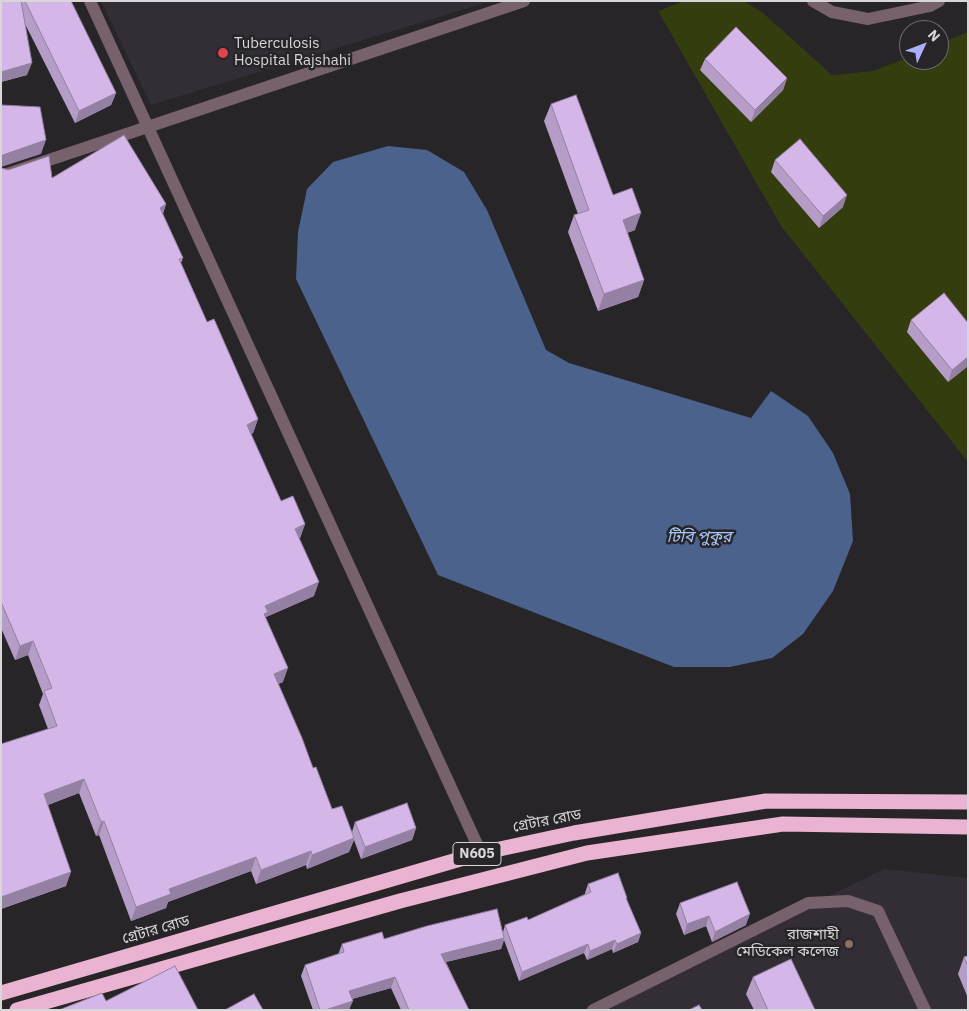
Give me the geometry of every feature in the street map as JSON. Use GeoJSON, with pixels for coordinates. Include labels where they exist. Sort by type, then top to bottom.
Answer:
{"type":"FeatureCollection","features":[{"type":"Feature","properties":{"kind":"highway","name":"গ্রেটার রোড"},"geometry":{"type":"LineString","coordinates":[[1,993],[303,906],[480,852],[574,833],[766,801],[968,802]]}},
{"type":"Feature","properties":{"kind":"highway","name":"N605"},"geometry":{"type":"LineString","coordinates":[[17,1010],[410,898],[588,853],[783,824],[968,827]]}},
{"type":"Feature","properties":{"kind":"highway"},"geometry":{"type":"LineString","coordinates":[[303,906],[310,927]]}},
{"type":"Feature","properties":{"kind":"street"},"geometry":{"type":"LineString","coordinates":[[90,1],[480,852]]}},
{"type":"Feature","properties":{"kind":"street"},"geometry":{"type":"LineString","coordinates":[[1,176],[524,1]]}},
{"type":"Feature","properties":{"kind":"street"},"geometry":{"type":"LineString","coordinates":[[813,1],[832,12],[868,19],[930,6],[939,1]]}},
{"type":"Feature","properties":{"kind":"street"},"geometry":{"type":"LineString","coordinates":[[593,1010],[808,903],[848,902],[878,911],[925,1010]]}},
{"type":"Feature","properties":{"kind":"shaded area","name":"Tuberculosis Hospital Rajshahi"},"geometry":{"type":"Polygon","coordinates":[[[101,1],[491,1],[151,105],[101,1]]]}},
{"type":"Feature","properties":{"kind":"shaded area","name":"রাজশাহী মেডিকেল কলেজ"},"geometry":{"type":"Polygon","coordinates":[[[884,869],[968,878],[968,1010],[596,1010],[884,869]]]}},
{"type":"Feature","properties":{"kind":"green space"},"geometry":{"type":"Polygon","coordinates":[[[684,1],[744,1],[763,13],[832,75],[873,71],[899,61],[899,70],[949,70],[949,40],[968,32],[968,462],[781,226],[658,11],[684,1]]]}},
{"type":"Feature","properties":{"kind":"water","name":"টিবি পুকুর"},"geometry":{"type":"Polygon","coordinates":[[[388,146],[427,150],[464,172],[487,210],[546,350],[569,363],[751,418],[771,391],[808,416],[833,453],[850,494],[853,541],[833,591],[803,634],[772,658],[730,667],[674,667],[438,575],[296,279],[298,232],[307,189],[333,162],[388,146]]]}},
{"type":"Feature","properties":{"kind":"building"},"geometry":{"type":"Polygon","coordinates":[[[1,1],[21,1],[32,63],[1,72],[1,1]]]}},
{"type":"Feature","properties":{"kind":"building"},"geometry":{"type":"Polygon","coordinates":[[[25,1],[71,1],[116,93],[79,111],[25,1]]]}},
{"type":"Feature","properties":{"kind":"building"},"geometry":{"type":"Polygon","coordinates":[[[736,27],[787,78],[755,110],[705,59],[736,27]]]}},
{"type":"Feature","properties":{"kind":"building"},"geometry":{"type":"Polygon","coordinates":[[[576,95],[613,195],[632,188],[641,213],[623,220],[644,280],[604,294],[574,215],[589,210],[551,104],[576,95]]]}},
{"type":"Feature","properties":{"kind":"building"},"geometry":{"type":"Polygon","coordinates":[[[1,105],[40,107],[46,140],[1,156],[1,105]]]}},
{"type":"Feature","properties":{"kind":"building"},"geometry":{"type":"Polygon","coordinates":[[[124,135],[166,204],[160,208],[183,258],[179,259],[207,322],[214,319],[258,419],[247,425],[281,501],[293,496],[305,524],[295,529],[319,582],[265,606],[268,612],[264,614],[288,668],[274,674],[313,768],[316,767],[332,809],[342,806],[354,838],[312,855],[311,851],[261,870],[256,857],[169,889],[171,894],[136,907],[104,821],[101,822],[84,779],[44,794],[71,872],[1,897],[1,744],[57,726],[44,691],[52,688],[33,641],[20,646],[1,602],[1,168],[8,170],[49,156],[52,178],[124,135]]]}},
{"type":"Feature","properties":{"kind":"building"},"geometry":{"type":"Polygon","coordinates":[[[800,139],[847,195],[823,216],[775,160],[800,139]]]}},
{"type":"Feature","properties":{"kind":"building"},"geometry":{"type":"Polygon","coordinates":[[[944,293],[968,323],[968,357],[952,370],[911,320],[944,293]]]}},
{"type":"Feature","properties":{"kind":"building"},"geometry":{"type":"Polygon","coordinates":[[[407,803],[416,828],[365,847],[355,822],[407,803]]]}},
{"type":"Feature","properties":{"kind":"building"},"geometry":{"type":"Polygon","coordinates":[[[618,873],[641,933],[617,944],[615,940],[590,951],[588,944],[522,972],[505,925],[527,917],[528,920],[591,892],[588,884],[618,873]]]}},
{"type":"Feature","properties":{"kind":"building"},"geometry":{"type":"Polygon","coordinates":[[[737,882],[750,914],[715,932],[709,916],[687,924],[680,903],[737,882]]]}},
{"type":"Feature","properties":{"kind":"building"},"geometry":{"type":"Polygon","coordinates":[[[497,909],[504,938],[441,954],[469,1010],[409,1010],[395,977],[349,991],[353,1001],[320,1010],[305,965],[344,952],[342,944],[382,932],[384,939],[427,926],[497,909]]]}},
{"type":"Feature","properties":{"kind":"building"},"geometry":{"type":"Polygon","coordinates":[[[968,956],[968,966],[964,957],[968,956]]]}},
{"type":"Feature","properties":{"kind":"building"},"geometry":{"type":"Polygon","coordinates":[[[791,959],[815,1010],[768,1010],[753,977],[791,959]]]}},
{"type":"Feature","properties":{"kind":"building"},"geometry":{"type":"Polygon","coordinates":[[[175,966],[198,1010],[59,1010],[102,993],[106,1001],[175,966]]]}},
{"type":"Feature","properties":{"kind":"building"},"geometry":{"type":"Polygon","coordinates":[[[254,994],[263,1010],[225,1010],[254,994]]]}},
{"type":"Feature","properties":{"kind":"building"},"geometry":{"type":"Polygon","coordinates":[[[699,1005],[702,1010],[689,1010],[699,1005]]]}},
{"type":"Feature","properties":{"kind":"place","name":"Tuberculosis Hospital Rajshahi"},"geometry":{"type":"Point","coordinates":[223,53]}},
{"type":"Feature","properties":{"kind":"place","name":"রাজশাহী মেডিকেল কলেজ"},"geometry":{"type":"Point","coordinates":[849,944]}}]}
